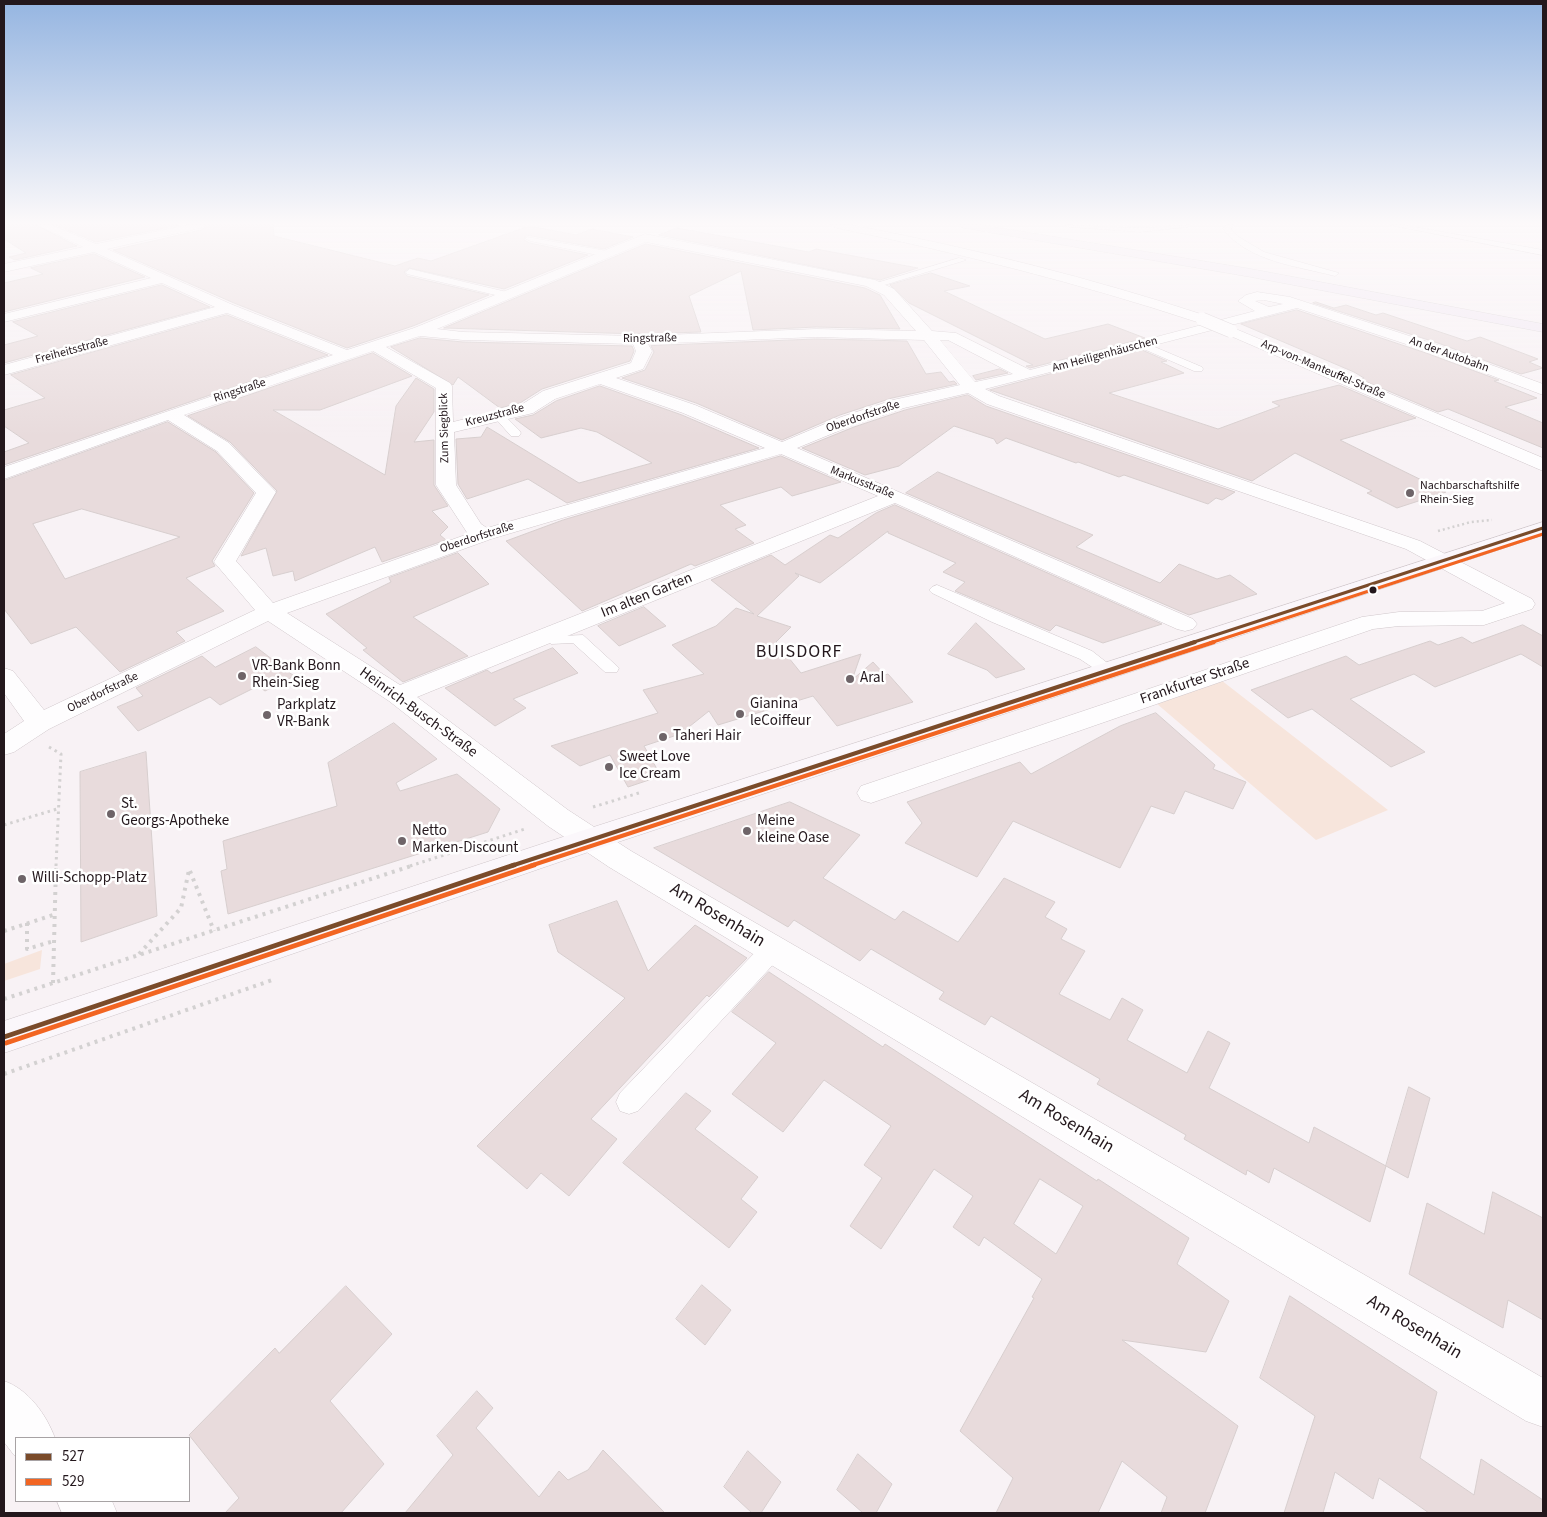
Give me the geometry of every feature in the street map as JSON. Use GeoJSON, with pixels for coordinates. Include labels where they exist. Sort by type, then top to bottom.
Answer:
{"type":"FeatureCollection","features":[{"type":"Feature","properties":{"kind":"highway"},"geometry":{"type":"LineString","coordinates":[[1373,296],[1543,328]]}},
{"type":"Feature","properties":{"kind":"main road"},"geometry":{"type":"LineString","coordinates":[[4,1037],[588,840],[1543,528]]}},
{"type":"Feature","properties":{"kind":"street"},"geometry":{"type":"LineString","coordinates":[[4,318],[95,296]]}},
{"type":"Feature","properties":{"kind":"street"},"geometry":{"type":"LineString","coordinates":[[201,296],[347,355]]}},
{"type":"Feature","properties":{"kind":"street"},"geometry":{"type":"LineString","coordinates":[[419,331],[506,296]]}},
{"type":"Feature","properties":{"kind":"street"},"geometry":{"type":"LineString","coordinates":[[893,296],[972,389],[993,400],[1413,545],[1446,561]]}},
{"type":"Feature","properties":{"kind":"street","name":"Arp-von-Manteuffel-Straße"},"geometry":{"type":"LineString","coordinates":[[1131,296],[1202,319],[1543,465]]}},
{"type":"Feature","properties":{"kind":"street"},"geometry":{"type":"LineString","coordinates":[[1268,312],[1245,301],[1250,297],[1262,296],[1298,304]]}},
{"type":"Feature","properties":{"kind":"street","name":"Am Heiligenhäuschen"},"geometry":{"type":"LineString","coordinates":[[972,389],[1298,304]]}},
{"type":"Feature","properties":{"kind":"street","name":"An der Autobahn"},"geometry":{"type":"LineString","coordinates":[[1298,304],[1432,348],[1543,390]]}},
{"type":"Feature","properties":{"kind":"street","name":"Freiheitsstraße"},"geometry":{"type":"LineString","coordinates":[[4,370],[228,308]]}},
{"type":"Feature","properties":{"kind":"street","name":"Ringstraße"},"geometry":{"type":"LineString","coordinates":[[4,473],[170,414],[419,331],[463,336],[638,340],[816,333],[926,336]]}},
{"type":"Feature","properties":{"kind":"street"},"geometry":{"type":"LineString","coordinates":[[926,336],[951,336],[1028,375]]}},
{"type":"Feature","properties":{"kind":"street"},"geometry":{"type":"LineString","coordinates":[[599,378],[637,366],[644,351],[638,340]]}},
{"type":"Feature","properties":{"kind":"street","name":"Zum Siegblick"},"geometry":{"type":"LineString","coordinates":[[374,346],[444,386],[446,485],[473,528],[484,534]]}},
{"type":"Feature","properties":{"kind":"street","name":"Kreuzstraße"},"geometry":{"type":"LineString","coordinates":[[446,429],[527,409],[549,395],[599,378]]}},
{"type":"Feature","properties":{"kind":"street","name":"Markusstraße"},"geometry":{"type":"LineString","coordinates":[[599,378],[689,409],[895,496],[1185,624]]}},
{"type":"Feature","properties":{"kind":"street","name":"Oberdorfstraße"},"geometry":{"type":"LineString","coordinates":[[4,746],[33,728],[269,612],[484,534],[780,449],[846,421],[890,407],[936,395],[972,389]]}},
{"type":"Feature","properties":{"kind":"street","name":"Heinrich-Busch-Straße"},"geometry":{"type":"LineString","coordinates":[[170,414],[223,447],[266,492],[225,562],[269,612],[398,695],[588,840]]}},
{"type":"Feature","properties":{"kind":"street","name":"Im alten Garten"},"geometry":{"type":"LineString","coordinates":[[398,695],[895,496]]}},
{"type":"Feature","properties":{"kind":"street","name":"Frankfurter Straße"},"geometry":{"type":"LineString","coordinates":[[1446,561],[1537,605]]}},
{"type":"Feature","properties":{"kind":"street","name":"Frankfurter Straße"},"geometry":{"type":"LineString","coordinates":[[871,792],[1370,622],[1399,618],[1484,618],[1537,605]]}},
{"type":"Feature","properties":{"kind":"street"},"geometry":{"type":"LineString","coordinates":[[4,676],[33,728]]}},
{"type":"Feature","properties":{"kind":"street","name":"Am Rosenhain"},"geometry":{"type":"LineString","coordinates":[[588,840],[1543,1404]]}},
{"type":"Feature","properties":{"kind":"street"},"geometry":{"type":"LineString","coordinates":[[4,1404],[30,1437]]}},
{"type":"Feature","properties":{"kind":"street"},"geometry":{"type":"LineString","coordinates":[[83,1502],[92,1513]]}},
{"type":"Feature","properties":{"kind":"lane"},"geometry":{"type":"LineString","coordinates":[[1143,345],[1198,370]]}},
{"type":"Feature","properties":{"kind":"lane"},"geometry":{"type":"LineString","coordinates":[[499,416],[515,433]]}},
{"type":"Feature","properties":{"kind":"lane"},"geometry":{"type":"LineString","coordinates":[[937,590],[998,619],[1086,655],[1107,670]]}},
{"type":"Feature","properties":{"kind":"lane"},"geometry":{"type":"LineString","coordinates":[[550,634],[557,640],[577,638],[611,668]]}},
{"type":"Feature","properties":{"kind":"lane"},"geometry":{"type":"LineString","coordinates":[[629,1102],[773,949]]}},
{"type":"Feature","properties":{"kind":"path"},"geometry":{"type":"LineString","coordinates":[[33,728],[61,754],[57,809],[53,983]]}},
{"type":"Feature","properties":{"kind":"path"},"geometry":{"type":"LineString","coordinates":[[4,825],[57,809]]}},
{"type":"Feature","properties":{"kind":"path"},"geometry":{"type":"LineString","coordinates":[[138,955],[181,908],[189,870],[214,931]]}},
{"type":"Feature","properties":{"kind":"path"},"geometry":{"type":"LineString","coordinates":[[4,931],[56,914]]}},
{"type":"Feature","properties":{"kind":"path"},"geometry":{"type":"LineString","coordinates":[[28,924],[27,949],[54,941]]}},
{"type":"Feature","properties":{"kind":"shaded area"},"geometry":{"type":"Polygon","coordinates":[[[1221,680],[1388,810],[1316,840],[1156,703],[1221,680]]]}},
{"type":"Feature","properties":{"kind":"shaded area"},"geometry":{"type":"Polygon","coordinates":[[[42,950],[40,969],[4,981],[4,964],[42,950]]]}},
{"type":"Feature","properties":{"kind":"building"},"geometry":{"type":"Polygon","coordinates":[[[4,296],[69,296],[4,312],[4,296]]]}},
{"type":"Feature","properties":{"kind":"building"},"geometry":{"type":"Polygon","coordinates":[[[119,296],[186,296],[210,307],[4,363],[4,345],[38,336],[13,322],[119,296]]]}},
{"type":"Feature","properties":{"kind":"building"},"geometry":{"type":"Polygon","coordinates":[[[218,296],[487,296],[413,326],[347,348],[218,296]]]}},
{"type":"Feature","properties":{"kind":"building"},"geometry":{"type":"Polygon","coordinates":[[[521,296],[689,296],[701,332],[638,334],[444,328],[521,296]]]}},
{"type":"Feature","properties":{"kind":"building"},"geometry":{"type":"Polygon","coordinates":[[[746,296],[880,296],[900,329],[816,327],[753,330],[746,296]]]}},
{"type":"Feature","properties":{"kind":"building"},"geometry":{"type":"Polygon","coordinates":[[[901,296],[954,296],[1045,339],[1108,324],[1145,338],[1030,368],[1026,366],[1033,365],[909,303],[901,296]]]}},
{"type":"Feature","properties":{"kind":"building"},"geometry":{"type":"Polygon","coordinates":[[[1316,302],[1334,308],[1346,305],[1376,315],[1383,313],[1467,341],[1480,337],[1538,359],[1529,362],[1543,368],[1521,374],[1438,343],[1313,303],[1316,302]]]}},
{"type":"Feature","properties":{"kind":"building"},"geometry":{"type":"Polygon","coordinates":[[[1297,310],[1426,353],[1499,380],[1494,381],[1537,398],[1505,407],[1543,423],[1543,448],[1448,409],[1438,412],[1360,379],[1364,378],[1354,372],[1241,324],[1297,310]]]}},
{"type":"Feature","properties":{"kind":"building"},"geometry":{"type":"Polygon","coordinates":[[[227,315],[328,355],[4,465],[4,452],[29,443],[4,426],[4,410],[45,398],[11,375],[227,315]]]}},
{"type":"Feature","properties":{"kind":"building"},"geometry":{"type":"Polygon","coordinates":[[[420,338],[463,342],[632,346],[634,351],[630,361],[542,389],[520,403],[500,408],[458,377],[453,385],[391,347],[420,338]]]}},
{"type":"Feature","properties":{"kind":"building"},"geometry":{"type":"Polygon","coordinates":[[[816,339],[907,341],[926,374],[941,372],[949,382],[954,381],[957,384],[892,398],[840,415],[782,440],[696,403],[622,378],[645,370],[654,352],[651,346],[816,339]]]}},
{"type":"Feature","properties":{"kind":"building"},"geometry":{"type":"Polygon","coordinates":[[[1142,350],[1167,361],[1161,362],[1184,373],[1109,393],[1218,429],[1280,406],[1272,402],[1339,385],[1416,418],[1340,440],[1446,492],[1397,508],[1367,493],[1372,491],[1295,453],[1252,481],[990,390],[1142,350]]]}},
{"type":"Feature","properties":{"kind":"building"},"geometry":{"type":"Polygon","coordinates":[[[373,353],[412,376],[320,410],[273,410],[385,475],[396,406],[416,378],[434,389],[434,412],[414,442],[434,440],[434,485],[448,506],[432,511],[448,527],[440,535],[446,540],[382,562],[375,547],[295,581],[293,571],[273,576],[266,548],[241,556],[277,491],[230,442],[188,416],[373,353]]]}},
{"type":"Feature","properties":{"kind":"building"},"geometry":{"type":"Polygon","coordinates":[[[1000,369],[1008,373],[976,380],[973,376],[1000,369]]]}},
{"type":"Feature","properties":{"kind":"building"},"geometry":{"type":"Polygon","coordinates":[[[600,386],[682,415],[759,448],[567,503],[528,479],[467,499],[458,484],[456,439],[481,437],[487,427],[579,483],[652,463],[597,432],[581,428],[541,438],[515,419],[533,415],[556,401],[600,386]]]}},
{"type":"Feature","properties":{"kind":"building"},"geometry":{"type":"Polygon","coordinates":[[[968,395],[986,406],[1235,492],[1222,500],[1216,498],[1208,504],[1124,475],[1119,477],[1078,462],[1076,463],[1006,438],[997,444],[994,439],[954,426],[899,466],[865,475],[802,448],[854,427],[905,410],[968,395]]]}},
{"type":"Feature","properties":{"kind":"building"},"geometry":{"type":"Polygon","coordinates":[[[168,422],[216,452],[254,493],[212,561],[215,566],[186,578],[224,611],[176,632],[185,641],[120,672],[76,627],[31,644],[4,609],[4,481],[168,422]],[[82,509],[33,524],[65,579],[180,537],[82,509]]]}},
{"type":"Feature","properties":{"kind":"building"},"geometry":{"type":"Polygon","coordinates":[[[781,456],[841,482],[792,496],[781,487],[720,505],[746,525],[735,529],[754,543],[695,566],[691,564],[582,611],[506,541],[563,520],[781,456]]]}},
{"type":"Feature","properties":{"kind":"building"},"geometry":{"type":"Polygon","coordinates":[[[938,472],[1093,535],[1076,547],[1160,583],[1179,564],[1217,579],[1230,575],[1257,594],[1189,615],[906,493],[938,472]]]}},
{"type":"Feature","properties":{"kind":"building"},"geometry":{"type":"Polygon","coordinates":[[[895,505],[1162,624],[1103,643],[1056,625],[1050,631],[955,591],[965,582],[943,572],[956,563],[888,533],[888,531],[820,583],[795,573],[799,576],[757,616],[791,627],[776,642],[801,673],[861,654],[852,680],[873,662],[885,675],[888,674],[913,702],[837,726],[813,696],[718,725],[709,711],[680,734],[644,746],[661,776],[628,787],[610,755],[580,766],[551,746],[658,713],[643,690],[704,674],[672,645],[716,626],[736,608],[754,614],[711,580],[771,555],[785,565],[830,535],[838,538],[876,513],[895,505]]]}},
{"type":"Feature","properties":{"kind":"building"},"geometry":{"type":"Polygon","coordinates":[[[458,553],[489,584],[413,617],[468,656],[403,682],[363,650],[367,648],[326,614],[391,582],[389,578],[458,553]]]}},
{"type":"Feature","properties":{"kind":"building"},"geometry":{"type":"Polygon","coordinates":[[[644,607],[666,626],[619,646],[598,626],[644,607]]]}},
{"type":"Feature","properties":{"kind":"building"},"geometry":{"type":"Polygon","coordinates":[[[976,623],[1025,669],[996,678],[987,670],[948,654],[976,623]]]}},
{"type":"Feature","properties":{"kind":"building"},"geometry":{"type":"Polygon","coordinates":[[[1523,625],[1543,636],[1543,667],[1521,654],[1435,687],[1414,674],[1350,699],[1425,752],[1391,767],[1312,709],[1288,718],[1251,690],[1346,656],[1359,665],[1430,641],[1438,645],[1462,637],[1472,643],[1523,625]]]}},
{"type":"Feature","properties":{"kind":"building"},"geometry":{"type":"Polygon","coordinates":[[[256,647],[294,676],[265,691],[258,686],[220,705],[210,697],[138,731],[117,707],[143,696],[136,688],[202,656],[215,667],[256,647]]]}},
{"type":"Feature","properties":{"kind":"building"},"geometry":{"type":"Polygon","coordinates":[[[553,648],[578,673],[513,699],[526,708],[495,726],[445,688],[487,670],[491,673],[553,648]]]}},
{"type":"Feature","properties":{"kind":"building"},"geometry":{"type":"Polygon","coordinates":[[[1156,713],[1215,765],[1213,769],[1246,782],[1233,809],[1185,791],[1174,814],[1151,806],[1120,868],[1013,821],[977,877],[905,843],[922,823],[907,802],[1020,762],[1031,774],[1120,726],[1156,713]]]}},
{"type":"Feature","properties":{"kind":"building"},"geometry":{"type":"Polygon","coordinates":[[[394,723],[437,759],[396,783],[400,791],[457,774],[500,809],[488,832],[228,914],[221,871],[227,869],[223,841],[337,806],[328,763],[394,723]]]}},
{"type":"Feature","properties":{"kind":"building"},"geometry":{"type":"Polygon","coordinates":[[[146,752],[157,916],[81,942],[80,772],[146,752]]]}},
{"type":"Feature","properties":{"kind":"building"},"geometry":{"type":"Polygon","coordinates":[[[790,802],[860,835],[823,878],[895,920],[903,911],[958,942],[1004,878],[1055,902],[1045,917],[1067,929],[1061,939],[1085,951],[1059,994],[1110,1020],[1122,998],[1143,1010],[1127,1040],[1187,1073],[1208,1031],[1230,1043],[1209,1088],[1309,1143],[1314,1127],[1386,1166],[1370,1222],[1274,1168],[1269,1183],[1247,1170],[1246,1175],[1184,1139],[1186,1135],[1097,1084],[1100,1079],[991,1016],[985,1025],[939,999],[944,992],[871,949],[860,961],[794,920],[788,927],[654,848],[790,802]]]}},
{"type":"Feature","properties":{"kind":"building"},"geometry":{"type":"Polygon","coordinates":[[[617,901],[648,971],[695,925],[747,958],[709,997],[707,995],[591,1119],[617,1139],[569,1196],[541,1173],[527,1189],[477,1146],[625,998],[558,952],[549,925],[617,901]]]}},
{"type":"Feature","properties":{"kind":"building"},"geometry":{"type":"Polygon","coordinates":[[[769,972],[883,1047],[885,1044],[1189,1238],[1177,1264],[1229,1301],[1206,1352],[1122,1340],[1238,1426],[1205,1513],[1161,1513],[1167,1497],[1122,1461],[1098,1513],[996,1513],[1013,1478],[960,1431],[1034,1298],[1032,1297],[1042,1279],[984,1237],[979,1246],[953,1227],[973,1196],[934,1169],[881,1249],[850,1226],[882,1178],[864,1165],[891,1126],[824,1080],[783,1132],[732,1094],[776,1043],[732,1012],[769,972]],[[1040,1179],[1014,1224],[1056,1254],[1083,1206],[1040,1179]]]}},
{"type":"Feature","properties":{"kind":"building"},"geometry":{"type":"Polygon","coordinates":[[[1409,1087],[1430,1098],[1408,1178],[1386,1166],[1409,1087]]]}},
{"type":"Feature","properties":{"kind":"building"},"geometry":{"type":"Polygon","coordinates":[[[686,1093],[711,1111],[695,1129],[758,1177],[741,1199],[757,1212],[729,1248],[623,1163],[686,1093]]]}},
{"type":"Feature","properties":{"kind":"building"},"geometry":{"type":"Polygon","coordinates":[[[1493,1192],[1543,1218],[1543,1320],[1508,1300],[1503,1328],[1409,1274],[1427,1203],[1484,1234],[1493,1192]]]}},
{"type":"Feature","properties":{"kind":"building"},"geometry":{"type":"Polygon","coordinates":[[[702,1285],[731,1310],[705,1345],[676,1319],[702,1285]]]}},
{"type":"Feature","properties":{"kind":"building"},"geometry":{"type":"Polygon","coordinates":[[[346,1286],[392,1334],[330,1401],[384,1464],[341,1513],[225,1513],[239,1498],[189,1435],[275,1348],[279,1353],[346,1286]]]}},
{"type":"Feature","properties":{"kind":"building"},"geometry":{"type":"Polygon","coordinates":[[[1290,1296],[1437,1392],[1420,1458],[1474,1495],[1481,1459],[1543,1500],[1543,1513],[1429,1513],[1379,1478],[1373,1499],[1335,1472],[1323,1513],[1284,1513],[1315,1416],[1260,1378],[1290,1296]]]}},
{"type":"Feature","properties":{"kind":"building"},"geometry":{"type":"Polygon","coordinates":[[[477,1391],[493,1408],[476,1428],[539,1497],[559,1471],[568,1480],[588,1470],[603,1450],[665,1513],[405,1513],[453,1455],[437,1436],[477,1391]]]}},
{"type":"Feature","properties":{"kind":"building"},"geometry":{"type":"Polygon","coordinates":[[[748,1451],[781,1482],[761,1513],[752,1513],[724,1487],[748,1451]]]}},
{"type":"Feature","properties":{"kind":"building"},"geometry":{"type":"Polygon","coordinates":[[[858,1454],[892,1484],[876,1513],[863,1513],[837,1490],[858,1454]]]}},
{"type":"Feature","properties":{"kind":"transit line","name":"527"},"geometry":{"type":"LineString","coordinates":[[4,1037],[589,840],[1543,528]]}},
{"type":"Feature","properties":{"kind":"transit line","name":"529"},"geometry":{"type":"LineString","coordinates":[[6,1043],[591,846],[1543,534]]}},
{"type":"Feature","properties":{"kind":"place","name":"Nachbarschaftshilfe Rhein-Sieg"},"geometry":{"type":"Point","coordinates":[1410,493]}},
{"type":"Feature","properties":{"kind":"place","name":"VR-Bank Bonn Rhein-Sieg"},"geometry":{"type":"Point","coordinates":[242,676]}},
{"type":"Feature","properties":{"kind":"place","name":"Aral"},"geometry":{"type":"Point","coordinates":[850,679]}},
{"type":"Feature","properties":{"kind":"place","name":"Gianina leCoiffeur"},"geometry":{"type":"Point","coordinates":[740,714]}},
{"type":"Feature","properties":{"kind":"place","name":"Parkplatz VR-Bank"},"geometry":{"type":"Point","coordinates":[267,715]}},
{"type":"Feature","properties":{"kind":"place","name":"Taheri Hair"},"geometry":{"type":"Point","coordinates":[663,737]}},
{"type":"Feature","properties":{"kind":"place","name":"Sweet Love Ice Cream"},"geometry":{"type":"Point","coordinates":[609,767]}},
{"type":"Feature","properties":{"kind":"place","name":"St. Georgs-Apotheke"},"geometry":{"type":"Point","coordinates":[111,814]}},
{"type":"Feature","properties":{"kind":"place","name":"Meine kleine Oase"},"geometry":{"type":"Point","coordinates":[747,831]}},
{"type":"Feature","properties":{"kind":"place","name":"Netto Marken-Discount"},"geometry":{"type":"Point","coordinates":[402,841]}},
{"type":"Feature","properties":{"kind":"place","name":"Willi-Schopp-Platz"},"geometry":{"type":"Point","coordinates":[22,879]}},
{"type":"Feature","properties":{"kind":"district","name":"BUISDORF"},"geometry":{"type":"Point","coordinates":[799,653]}}]}
